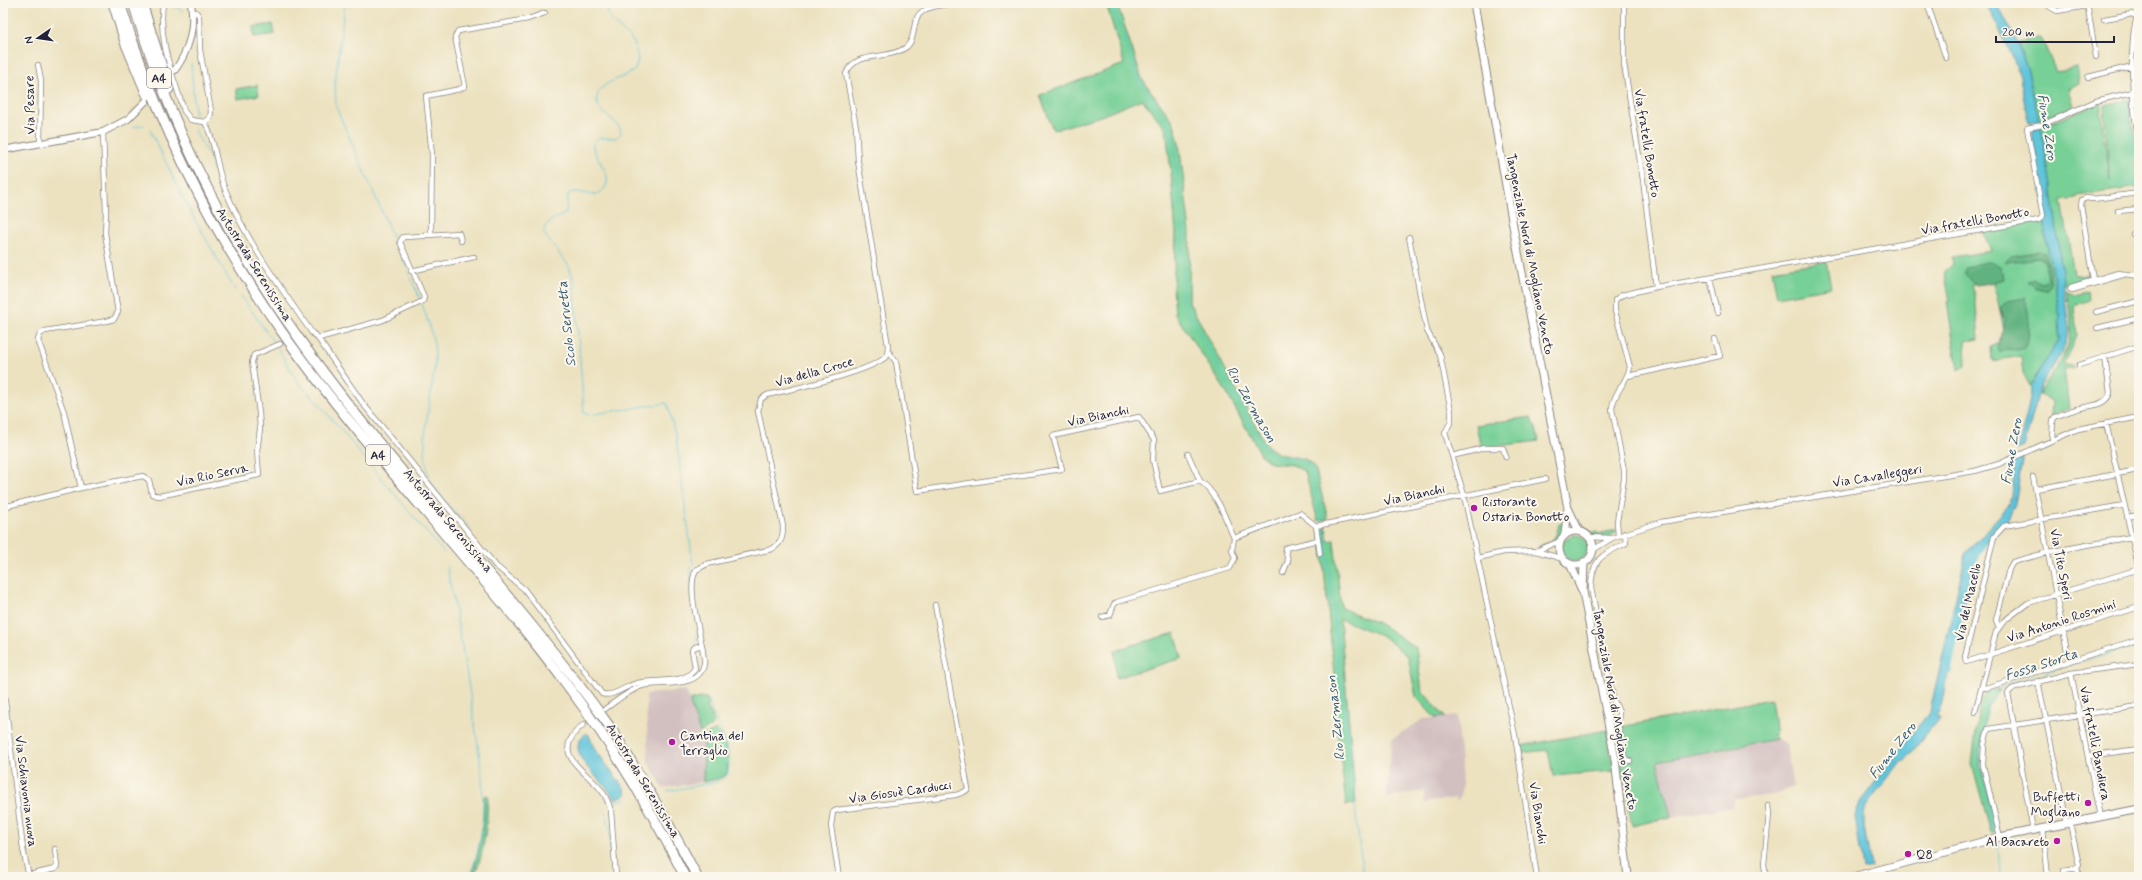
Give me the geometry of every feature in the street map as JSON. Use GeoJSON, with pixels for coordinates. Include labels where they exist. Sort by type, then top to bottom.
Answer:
{"type":"FeatureCollection","features":[{"type":"Feature","properties":{"kind":"highway"},"geometry":{"type":"LineString","coordinates":[[113,3],[138,76],[176,157],[186,170]]}},
{"type":"Feature","properties":{"kind":"highway","name":"Autostrada Serenissima"},"geometry":{"type":"LineString","coordinates":[[120,3],[145,76],[186,170],[234,259],[283,333],[363,437],[518,623],[569,688],[637,788],[685,877]]}},
{"type":"Feature","properties":{"kind":"highway","name":"Autostrada Serenissima"},"geometry":{"type":"LineString","coordinates":[[133,3],[157,73],[189,151],[237,243],[298,337],[393,459],[543,638],[611,729],[678,838],[697,877]]}},
{"type":"Feature","properties":{"kind":"highway"},"geometry":{"type":"LineString","coordinates":[[142,3],[175,109],[188,139],[189,151]]}},
{"type":"Feature","properties":{"kind":"main road","name":"Tangenziale Nord di Mogliano Veneto"},"geometry":{"type":"LineString","coordinates":[[1474,3],[1515,237],[1568,508]]}},
{"type":"Feature","properties":{"kind":"main road"},"geometry":{"type":"LineString","coordinates":[[1568,508],[1579,531],[1588,537],[1592,550],[1591,555],[1584,562],[1570,564]]}},
{"type":"Feature","properties":{"kind":"main road"},"geometry":{"type":"LineString","coordinates":[[1568,508],[1565,534],[1560,541],[1559,552],[1563,560],[1570,564],[1583,592]]}},
{"type":"Feature","properties":{"kind":"main road"},"geometry":{"type":"LineString","coordinates":[[1565,534],[1579,531]]}},
{"type":"Feature","properties":{"kind":"main road"},"geometry":{"type":"LineString","coordinates":[[1583,592],[1584,562]]}},
{"type":"Feature","properties":{"kind":"main road","name":"Tangenziale Nord di Mogliano Veneto"},"geometry":{"type":"LineString","coordinates":[[1583,592],[1615,759],[1628,877]]}},
{"type":"Feature","properties":{"kind":"main road"},"geometry":{"type":"LineString","coordinates":[[1853,877],[1997,838],[2139,809]]}},
{"type":"Feature","properties":{"kind":"street"},"geometry":{"type":"LineString","coordinates":[[164,3],[162,28],[164,46],[184,111],[191,120],[205,122],[210,118],[210,111],[200,50],[199,16],[196,12],[193,12]]}},
{"type":"Feature","properties":{"kind":"street"},"geometry":{"type":"LineString","coordinates":[[175,70],[190,40],[193,12],[191,3]]}},
{"type":"Feature","properties":{"kind":"street"},"geometry":{"type":"LineString","coordinates":[[889,352],[858,160],[856,127],[846,74],[848,67],[859,59],[904,49],[911,41],[918,15],[929,8],[956,3]]}},
{"type":"Feature","properties":{"kind":"street","name":"Via fratelli Bonotto"},"geometry":{"type":"LineString","coordinates":[[1624,3],[1624,64],[1643,180],[1656,287]]}},
{"type":"Feature","properties":{"kind":"street"},"geometry":{"type":"LineString","coordinates":[[1926,3],[1946,58]]}},
{"type":"Feature","properties":{"kind":"street"},"geometry":{"type":"LineString","coordinates":[[2044,3],[2057,10],[2087,4],[2096,57]]}},
{"type":"Feature","properties":{"kind":"street"},"geometry":{"type":"LineString","coordinates":[[428,235],[431,233],[432,228],[432,155],[425,98],[428,94],[460,89],[464,86],[456,34],[462,30],[528,19],[545,13]]}},
{"type":"Feature","properties":{"kind":"street"},"geometry":{"type":"LineString","coordinates":[[2104,19],[2132,14],[2137,15],[2133,33],[2133,105],[2134,118],[2139,136]]}},
{"type":"Feature","properties":{"kind":"street","name":"Via Pesare"},"geometry":{"type":"LineString","coordinates":[[38,65],[41,81],[40,144]]}},
{"type":"Feature","properties":{"kind":"street"},"geometry":{"type":"LineString","coordinates":[[2088,77],[2133,66]]}},
{"type":"Feature","properties":{"kind":"street","name":"Via fratelli Bonotto"},"geometry":{"type":"LineString","coordinates":[[1628,376],[1630,367],[1615,311],[1615,300],[1622,295],[1656,287],[2039,220],[2043,216],[2027,128],[2038,126],[2096,100],[2133,92]]}},
{"type":"Feature","properties":{"kind":"street","name":"Via Pesare"},"geometry":{"type":"LineString","coordinates":[[3,150],[103,132],[128,119],[146,101]]}},
{"type":"Feature","properties":{"kind":"street"},"geometry":{"type":"LineString","coordinates":[[2133,105],[2139,103]]}},
{"type":"Feature","properties":{"kind":"street"},"geometry":{"type":"LineString","coordinates":[[205,122],[212,141],[223,184],[236,212],[266,265],[364,405],[496,566],[524,589],[602,694],[612,694],[642,681],[676,679],[687,676],[695,668],[692,650],[695,646],[702,645]]}},
{"type":"Feature","properties":{"kind":"street"},"geometry":{"type":"LineString","coordinates":[[3,507],[81,488],[64,412],[38,340],[40,334],[45,331],[107,321],[114,319],[118,312],[105,233],[103,132]]}},
{"type":"Feature","properties":{"kind":"street"},"geometry":{"type":"LineString","coordinates":[[2093,280],[2081,205],[2082,200],[2086,198],[2093,199],[2139,193]]}},
{"type":"Feature","properties":{"kind":"street"},"geometry":{"type":"LineString","coordinates":[[2118,211],[2139,209]]}},
{"type":"Feature","properties":{"kind":"street"},"geometry":{"type":"LineString","coordinates":[[317,337],[383,320],[420,302],[424,297],[411,271],[402,248],[401,239],[403,237],[459,233],[461,241]]}},
{"type":"Feature","properties":{"kind":"street"},"geometry":{"type":"LineString","coordinates":[[2133,234],[2139,233]]}},
{"type":"Feature","properties":{"kind":"street","name":"Via Bianchi"},"geometry":{"type":"LineString","coordinates":[[1409,237],[1427,331],[1440,354],[1451,411],[1451,421],[1445,433],[1464,495],[1516,735],[1537,877]]}},
{"type":"Feature","properties":{"kind":"street"},"geometry":{"type":"LineString","coordinates":[[411,271],[474,257]]}},
{"type":"Feature","properties":{"kind":"street"},"geometry":{"type":"LineString","coordinates":[[2126,274],[2072,290],[2070,289],[2071,287],[2118,273],[2126,274],[2139,276]]}},
{"type":"Feature","properties":{"kind":"street"},"geometry":{"type":"LineString","coordinates":[[1710,278],[1718,313]]}},
{"type":"Feature","properties":{"kind":"street"},"geometry":{"type":"LineString","coordinates":[[2096,312],[2139,301]]}},
{"type":"Feature","properties":{"kind":"street"},"geometry":{"type":"LineString","coordinates":[[2097,328],[2139,318]]}},
{"type":"Feature","properties":{"kind":"street"},"geometry":{"type":"LineString","coordinates":[[1618,536],[1617,521],[1624,479],[1624,470],[1612,409],[1613,402],[1628,376],[1720,356],[1715,339]]}},
{"type":"Feature","properties":{"kind":"street","name":"Via Rio Serva"},"geometry":{"type":"LineString","coordinates":[[81,488],[143,476],[148,480],[152,494],[159,496],[259,476],[257,452],[260,429],[252,362],[254,355],[277,346]]}},
{"type":"Feature","properties":{"kind":"street"},"geometry":{"type":"LineString","coordinates":[[2079,365],[2139,346]]}},
{"type":"Feature","properties":{"kind":"street","name":"Via Bianchi"},"geometry":{"type":"LineString","coordinates":[[889,352],[896,362],[917,491],[1062,469],[1053,436],[1138,418],[1154,440],[1154,469],[1160,491],[1200,481]]}},
{"type":"Feature","properties":{"kind":"street","name":"Via della Croce"},"geometry":{"type":"LineString","coordinates":[[605,709],[627,693],[641,687],[688,681],[699,673],[704,664],[694,600],[693,577],[696,570],[707,564],[772,549],[779,545],[783,538],[783,526],[758,411],[761,399],[768,395],[835,378],[879,363],[887,356],[889,352]]}},
{"type":"Feature","properties":{"kind":"street"},"geometry":{"type":"LineString","coordinates":[[2052,440],[2053,420],[2055,417],[2076,409],[2100,404],[2108,397],[2110,393],[2105,357]]}},
{"type":"Feature","properties":{"kind":"street","name":"Via Cavalleggeri"},"geometry":{"type":"LineString","coordinates":[[1612,538],[1661,522],[1975,471],[1999,464],[2078,429],[2139,417]]}},
{"type":"Feature","properties":{"kind":"street"},"geometry":{"type":"LineString","coordinates":[[1975,712],[1996,632],[1999,627],[2028,603],[2139,569],[2106,423]]}},
{"type":"Feature","properties":{"kind":"street"},"geometry":{"type":"LineString","coordinates":[[1452,456],[1484,448],[1503,448],[1506,457]]}},
{"type":"Feature","properties":{"kind":"street"},"geometry":{"type":"LineString","coordinates":[[1102,617],[1110,614],[1114,604],[1117,602],[1230,568],[1235,558],[1232,550],[1234,538],[1219,505],[1204,484],[1200,481],[1188,454]]}},
{"type":"Feature","properties":{"kind":"street"},"geometry":{"type":"LineString","coordinates":[[2036,489],[2138,470]]}},
{"type":"Feature","properties":{"kind":"street","name":"Via Tito Speri"},"geometry":{"type":"LineString","coordinates":[[2033,477],[2049,552],[2069,661]]}},
{"type":"Feature","properties":{"kind":"street","name":"Via Bianchi"},"geometry":{"type":"LineString","coordinates":[[1318,526],[1545,479]]}},
{"type":"Feature","properties":{"kind":"street"},"geometry":{"type":"LineString","coordinates":[[2042,519],[2124,505]]}},
{"type":"Feature","properties":{"kind":"street"},"geometry":{"type":"LineString","coordinates":[[1234,538],[1300,514],[1318,526],[1320,554]]}},
{"type":"Feature","properties":{"kind":"street"},"geometry":{"type":"LineString","coordinates":[[2127,517],[2139,515]]}},
{"type":"Feature","properties":{"kind":"street","name":"Via Tito Speri"},"geometry":{"type":"LineString","coordinates":[[2004,526],[2042,519]]}},
{"type":"Feature","properties":{"kind":"street","name":"Via del Macello"},"geometry":{"type":"LineString","coordinates":[[1990,654],[1966,662],[1965,657],[1994,537],[2004,526]]}},
{"type":"Feature","properties":{"kind":"street"},"geometry":{"type":"LineString","coordinates":[[1625,533],[1626,543],[1600,557],[1595,564],[1591,588],[1614,701],[1619,712],[1618,724],[1625,759],[1630,761]]}},
{"type":"Feature","properties":{"kind":"street"},"geometry":{"type":"LineString","coordinates":[[1588,537],[1612,538]]}},
{"type":"Feature","properties":{"kind":"street"},"geometry":{"type":"LineString","coordinates":[[1999,627],[1996,620],[2009,568],[2013,562],[2049,552],[2131,537]]}},
{"type":"Feature","properties":{"kind":"street"},"geometry":{"type":"LineString","coordinates":[[1592,550],[1612,538]]}},
{"type":"Feature","properties":{"kind":"street"},"geometry":{"type":"LineString","coordinates":[[1283,573],[1288,561],[1285,548],[1318,540]]}},
{"type":"Feature","properties":{"kind":"street"},"geometry":{"type":"LineString","coordinates":[[1536,551],[1560,541]]}},
{"type":"Feature","properties":{"kind":"street"},"geometry":{"type":"LineString","coordinates":[[1478,558],[1504,552],[1536,551],[1563,560]]}},
{"type":"Feature","properties":{"kind":"street","name":"Via Giosuè Carducci"},"geometry":{"type":"LineString","coordinates":[[839,877],[831,826],[833,812],[956,795],[968,789],[935,605]]}},
{"type":"Feature","properties":{"kind":"street","name":"Via Antonio Rosmini"},"geometry":{"type":"LineString","coordinates":[[1990,654],[2139,607]]}},
{"type":"Feature","properties":{"kind":"street"},"geometry":{"type":"LineString","coordinates":[[1982,687],[1986,688],[2139,639]]}},
{"type":"Feature","properties":{"kind":"street"},"geometry":{"type":"LineString","coordinates":[[2033,830],[2008,693],[2012,689],[2071,673],[2139,664]]}},
{"type":"Feature","properties":{"kind":"street","name":"Via fratelli Bandiera"},"geometry":{"type":"LineString","coordinates":[[2071,673],[2100,817]]}},
{"type":"Feature","properties":{"kind":"street"},"geometry":{"type":"LineString","coordinates":[[2038,681],[2068,823],[2079,865],[2077,868],[2079,877]]}},
{"type":"Feature","properties":{"kind":"street","name":"Via Schiavonia nuova"},"geometry":{"type":"LineString","coordinates":[[3,686],[23,848],[29,876],[55,870],[57,866],[55,848]]}},
{"type":"Feature","properties":{"kind":"street"},"geometry":{"type":"LineString","coordinates":[[1997,838],[1983,765],[1984,745],[1988,729],[2139,706]]}},
{"type":"Feature","properties":{"kind":"street"},"geometry":{"type":"LineString","coordinates":[[584,724],[572,737],[569,745],[570,756],[575,766],[601,790],[608,801],[611,811],[616,877]]}},
{"type":"Feature","properties":{"kind":"street"},"geometry":{"type":"LineString","coordinates":[[2088,756],[2139,749]]}},
{"type":"Feature","properties":{"kind":"street"},"geometry":{"type":"LineString","coordinates":[[1766,877],[1764,864],[1769,814],[1768,806]]}},
{"type":"Feature","properties":{"kind":"street"},"geometry":{"type":"LineString","coordinates":[[2043,828],[2048,877]]}},
{"type":"Feature","properties":{"kind":"street"},"geometry":{"type":"LineString","coordinates":[[2064,873],[2064,870],[2077,868]]}},
{"type":"Feature","properties":{"kind":"shaded area"},"geometry":{"type":"Polygon","coordinates":[[[686,690],[704,744],[703,782],[663,788],[648,761],[646,694],[686,690]]]}},
{"type":"Feature","properties":{"kind":"shaded area"},"geometry":{"type":"Polygon","coordinates":[[[1458,716],[1462,786],[1460,798],[1456,802],[1456,798],[1424,803],[1424,791],[1386,798],[1392,739],[1423,719],[1458,716]]]}},
{"type":"Feature","properties":{"kind":"shaded area"},"geometry":{"type":"Polygon","coordinates":[[[1776,739],[1786,745],[1793,787],[1773,795],[1735,799],[1732,807],[1671,817],[1657,761],[1776,739]]]}},
{"type":"Feature","properties":{"kind":"green space"},"geometry":{"type":"Polygon","coordinates":[[[1106,3],[1117,3],[1142,79],[1174,123],[1179,143],[1190,232],[1189,302],[1267,446],[1279,454],[1305,459],[1315,467],[1328,519],[1318,521],[1305,472],[1293,465],[1271,463],[1262,456],[1222,385],[1175,314],[1173,289],[1176,235],[1166,129],[1142,99],[1101,116],[1053,130],[1040,95],[1124,64],[1106,3]]]}},
{"type":"Feature","properties":{"kind":"green space"},"geometry":{"type":"Polygon","coordinates":[[[273,24],[275,34],[254,37],[253,27],[273,24]]]}},
{"type":"Feature","properties":{"kind":"green space"},"geometry":{"type":"Polygon","coordinates":[[[2041,37],[2056,72],[2077,67],[2079,83],[2068,89],[2073,106],[2039,121],[2028,72],[2018,43],[2041,37]]]}},
{"type":"Feature","properties":{"kind":"green space"},"geometry":{"type":"Polygon","coordinates":[[[257,85],[259,95],[238,99],[236,89],[257,85]]]}},
{"type":"Feature","properties":{"kind":"green space"},"geometry":{"type":"Polygon","coordinates":[[[2129,100],[2131,119],[2139,146],[2139,187],[2077,196],[2077,198],[2062,200],[2074,275],[2089,274],[2089,277],[2063,285],[2053,199],[2041,127],[2100,102],[2110,181],[2104,105],[2129,100]]]}},
{"type":"Feature","properties":{"kind":"green space"},"geometry":{"type":"Polygon","coordinates":[[[2043,220],[2060,316],[2059,340],[2030,386],[2023,373],[2021,356],[1992,361],[1991,347],[2006,340],[1994,282],[1972,284],[1975,295],[1979,339],[1965,341],[1966,365],[1958,370],[1947,302],[1950,301],[1944,271],[1953,264],[1952,257],[1991,251],[1983,231],[2043,220]]]}},
{"type":"Feature","properties":{"kind":"green space"},"geometry":{"type":"Polygon","coordinates":[[[2037,252],[2045,253],[2049,268],[2050,285],[2046,290],[2036,288],[2028,282],[2034,279],[2041,283],[2047,281],[2045,262],[2040,258],[2005,262],[2011,256],[2037,252]]]}},
{"type":"Feature","properties":{"kind":"green space"},"geometry":{"type":"Polygon","coordinates":[[[1826,261],[1831,287],[1777,297],[1772,270],[1826,261]]]}},
{"type":"Feature","properties":{"kind":"green space"},"geometry":{"type":"Polygon","coordinates":[[[1990,261],[2001,267],[2003,279],[1991,283],[1976,285],[1964,273],[1966,267],[1990,261]]]}},
{"type":"Feature","properties":{"kind":"green space"},"geometry":{"type":"Polygon","coordinates":[[[2066,290],[2074,294],[2087,291],[2089,300],[2074,306],[2077,335],[2063,365],[2073,365],[2075,368],[2064,369],[2069,408],[2051,416],[2052,401],[2039,395],[2060,361],[2068,343],[2071,318],[2066,290]]]}},
{"type":"Feature","properties":{"kind":"green space"},"geometry":{"type":"Polygon","coordinates":[[[2025,298],[2029,316],[2029,336],[2025,348],[2018,350],[2005,349],[2000,353],[1997,349],[2004,328],[2005,318],[2002,317],[2000,308],[2007,301],[2025,298]]]}},
{"type":"Feature","properties":{"kind":"green space"},"geometry":{"type":"Polygon","coordinates":[[[1531,417],[1533,425],[1535,425],[1539,441],[1481,448],[1476,425],[1531,417]]]}},
{"type":"Feature","properties":{"kind":"green space"},"geometry":{"type":"Polygon","coordinates":[[[1577,521],[1591,532],[1597,532],[1598,534],[1616,530],[1616,532],[1606,537],[1595,536],[1584,529],[1577,521]]]}},
{"type":"Feature","properties":{"kind":"green space"},"geometry":{"type":"Polygon","coordinates":[[[1559,523],[1565,523],[1561,533],[1552,542],[1538,548],[1538,546],[1553,539],[1557,532],[1559,523]]]}},
{"type":"Feature","properties":{"kind":"green space"},"geometry":{"type":"Polygon","coordinates":[[[1326,526],[1328,541],[1334,540],[1341,608],[1378,623],[1416,648],[1422,691],[1445,717],[1435,718],[1416,697],[1408,657],[1384,637],[1340,619],[1356,804],[1346,805],[1335,710],[1337,706],[1320,527],[1326,526]]]}},
{"type":"Feature","properties":{"kind":"green space"},"geometry":{"type":"Polygon","coordinates":[[[1575,535],[1584,539],[1588,548],[1584,557],[1575,561],[1566,557],[1562,548],[1566,539],[1575,535]]]}},
{"type":"Feature","properties":{"kind":"green space"},"geometry":{"type":"Polygon","coordinates":[[[1175,633],[1182,658],[1116,678],[1115,650],[1175,633]]]}},
{"type":"Feature","properties":{"kind":"green space"},"geometry":{"type":"Polygon","coordinates":[[[1999,689],[1987,708],[1980,752],[1981,765],[1997,831],[1991,833],[1972,764],[1980,704],[1988,691],[1999,689]]]}},
{"type":"Feature","properties":{"kind":"green space"},"geometry":{"type":"Polygon","coordinates":[[[707,698],[708,703],[706,705],[712,716],[713,725],[700,733],[690,703],[691,700],[707,698]]]}},
{"type":"Feature","properties":{"kind":"green space"},"geometry":{"type":"Polygon","coordinates":[[[1771,699],[1776,734],[1772,735],[1776,739],[1657,761],[1671,817],[1632,826],[1615,728],[1771,699]]]}},
{"type":"Feature","properties":{"kind":"green space"},"geometry":{"type":"Polygon","coordinates":[[[716,730],[720,734],[725,744],[728,762],[727,774],[717,779],[703,782],[704,744],[702,737],[716,730]]]}},
{"type":"Feature","properties":{"kind":"green space"},"geometry":{"type":"Polygon","coordinates":[[[1607,730],[1614,771],[1553,776],[1548,750],[1521,753],[1520,746],[1607,730]]]}},
{"type":"Feature","properties":{"kind":"green space"},"geometry":{"type":"Polygon","coordinates":[[[488,795],[486,827],[481,857],[474,877],[471,877],[481,838],[484,797],[488,795]]]}},
{"type":"Feature","properties":{"kind":"water"},"geometry":{"type":"Polygon","coordinates":[[[1986,3],[1997,3],[2018,43],[2028,72],[2039,121],[2028,123],[2020,77],[2012,55],[1986,3]]]}},
{"type":"Feature","properties":{"kind":"water"},"geometry":{"type":"Polygon","coordinates":[[[2041,127],[2053,199],[2069,330],[2063,351],[2041,384],[2024,447],[2017,450],[2030,397],[2030,386],[2059,340],[2060,316],[2043,220],[2046,214],[2031,128],[2041,127]]]}},
{"type":"Feature","properties":{"kind":"water"},"geometry":{"type":"Polygon","coordinates":[[[2023,454],[2015,505],[2005,525],[1974,555],[1955,635],[1941,707],[1936,717],[1940,717],[1904,762],[1902,760],[1870,801],[1864,813],[1864,827],[1871,867],[1863,869],[1855,816],[1860,802],[1930,711],[1966,553],[2009,505],[2012,497],[2015,457],[2023,454]]]}},
{"type":"Feature","properties":{"kind":"water"},"geometry":{"type":"Polygon","coordinates":[[[586,733],[589,735],[594,748],[624,788],[626,795],[615,799],[581,758],[578,750],[579,741],[586,733]]]}},
{"type":"Feature","properties":{"kind":"waterway"},"geometry":{"type":"LineString","coordinates":[[345,3],[335,82],[336,107],[420,299]]}},
{"type":"Feature","properties":{"kind":"waterway","name":"Scolo Servetta"},"geometry":{"type":"LineString","coordinates":[[607,3],[608,14],[611,21],[630,37],[635,45],[638,60],[635,70],[605,85],[597,95],[599,107],[617,124],[621,133],[616,138],[598,138],[593,144],[594,150],[606,174],[606,186],[601,192],[593,195],[576,192],[568,194],[566,213],[548,223],[544,230],[544,234],[569,266],[574,281],[584,413],[588,415],[667,403],[676,437],[693,564],[690,568],[691,584]]}},
{"type":"Feature","properties":{"kind":"waterway","name":"Rio Zermason"},"geometry":{"type":"LineString","coordinates":[[1111,3],[1140,83],[1168,124],[1173,138],[1183,226],[1183,303],[1262,446],[1269,453],[1275,456],[1298,460],[1310,468],[1323,523]]}},
{"type":"Feature","properties":{"kind":"waterway"},"geometry":{"type":"LineString","coordinates":[[170,4],[183,11]]}},
{"type":"Feature","properties":{"kind":"waterway"},"geometry":{"type":"LineString","coordinates":[[191,64],[195,115]]}},
{"type":"Feature","properties":{"kind":"waterway"},"geometry":{"type":"LineString","coordinates":[[2127,114],[2134,154]]}},
{"type":"Feature","properties":{"kind":"waterway"},"geometry":{"type":"LineString","coordinates":[[133,127],[144,125]]}},
{"type":"Feature","properties":{"kind":"waterway"},"geometry":{"type":"LineString","coordinates":[[195,129],[212,161],[212,169]]}},
{"type":"Feature","properties":{"kind":"waterway"},"geometry":{"type":"LineString","coordinates":[[150,130],[186,204],[235,290]]}},
{"type":"Feature","properties":{"kind":"waterway"},"geometry":{"type":"LineString","coordinates":[[2136,157],[2139,161]]}},
{"type":"Feature","properties":{"kind":"waterway"},"geometry":{"type":"LineString","coordinates":[[2121,182],[2139,184]]}},
{"type":"Feature","properties":{"kind":"waterway"},"geometry":{"type":"LineString","coordinates":[[241,296],[275,344]]}},
{"type":"Feature","properties":{"kind":"waterway"},"geometry":{"type":"LineString","coordinates":[[422,304],[431,332],[435,353],[434,375],[425,436],[427,467],[431,481],[438,493],[472,530]]}},
{"type":"Feature","properties":{"kind":"waterway"},"geometry":{"type":"LineString","coordinates":[[278,348],[295,378],[314,398],[444,553]]}},
{"type":"Feature","properties":{"kind":"waterway","name":"Rio Zermason"},"geometry":{"type":"LineString","coordinates":[[1324,526],[1363,877]]}},
{"type":"Feature","properties":{"kind":"waterway","name":"Fiume Zero"},"geometry":{"type":"LineString","coordinates":[[1968,579],[1974,558],[1983,543]]}},
{"type":"Feature","properties":{"kind":"waterway"},"geometry":{"type":"LineString","coordinates":[[447,567],[479,750],[483,793],[481,835],[469,877]]}},
{"type":"Feature","properties":{"kind":"waterway","name":"Fiume Zero"},"geometry":{"type":"LineString","coordinates":[[1948,671],[1965,589]]}},
{"type":"Feature","properties":{"kind":"waterway","name":"Scolo Servetta"},"geometry":{"type":"LineString","coordinates":[[695,644],[697,635]]}},
{"type":"Feature","properties":{"kind":"waterway","name":"Fossa Storta"},"geometry":{"type":"LineString","coordinates":[[1995,835],[1990,819],[1986,790],[1978,762],[1985,713],[1990,701],[2004,685],[2139,644]]}},
{"type":"Feature","properties":{"kind":"waterway","name":"Scolo Servetta"},"geometry":{"type":"LineString","coordinates":[[668,791],[716,782],[727,775],[729,755],[709,700]]}},
{"type":"Feature","properties":{"kind":"waterway","name":"Scolo Servetta"},"geometry":{"type":"LineString","coordinates":[[615,802],[627,799]]}},
{"type":"Feature","properties":{"kind":"waterway","name":"Scolo Servetta"},"geometry":{"type":"LineString","coordinates":[[606,813],[609,825],[613,877]]}},
{"type":"Feature","properties":{"kind":"waterway","name":"Fossa Storta"},"geometry":{"type":"LineString","coordinates":[[1998,842],[2000,877]]}},
{"type":"Feature","properties":{"kind":"place","name":"Ristorante Ostaria Bonotto"},"geometry":{"type":"Point","coordinates":[1474,508]}},
{"type":"Feature","properties":{"kind":"place","name":"Cantina del Terraglio"},"geometry":{"type":"Point","coordinates":[672,742]}},
{"type":"Feature","properties":{"kind":"place","name":"Buffetti Mogliano"},"geometry":{"type":"Point","coordinates":[2088,803]}},
{"type":"Feature","properties":{"kind":"place","name":"Al Bacareto"},"geometry":{"type":"Point","coordinates":[2057,841]}},
{"type":"Feature","properties":{"kind":"place","name":"Q8"},"geometry":{"type":"Point","coordinates":[1908,854]}}]}
